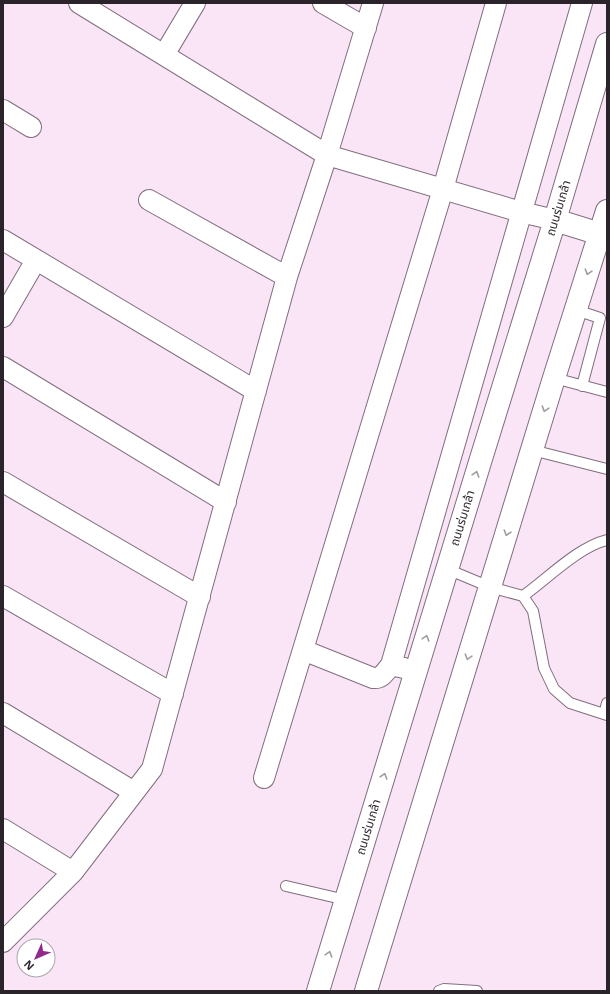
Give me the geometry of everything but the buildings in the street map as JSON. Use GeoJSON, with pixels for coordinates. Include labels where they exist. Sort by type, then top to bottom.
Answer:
{"type":"FeatureCollection","features":[{"type":"Feature","properties":{"kind":"main road","name":"ถนนร่มเกล้า"},"geometry":{"type":"LineString","coordinates":[[318,991],[555,220],[607,44]]}},
{"type":"Feature","properties":{"kind":"main road"},"geometry":{"type":"LineString","coordinates":[[366,991],[554,378],[576,310],[604,236],[607,211]]}},
{"type":"Feature","properties":{"kind":"main road"},"geometry":{"type":"LineString","coordinates":[[555,220],[604,236]]}},
{"type":"Feature","properties":{"kind":"street"},"geometry":{"type":"LineString","coordinates":[[78,3],[327,155],[521,212],[555,220]]}},
{"type":"Feature","properties":{"kind":"street"},"geometry":{"type":"LineString","coordinates":[[164,55],[195,3]]}},
{"type":"Feature","properties":{"kind":"street"},"geometry":{"type":"LineString","coordinates":[[323,3],[366,28]]}},
{"type":"Feature","properties":{"kind":"street"},"geometry":{"type":"LineString","coordinates":[[3,942],[73,872],[152,769],[287,277],[327,155],[373,3]]}},
{"type":"Feature","properties":{"kind":"street"},"geometry":{"type":"LineString","coordinates":[[264,778],[443,188],[496,3]]}},
{"type":"Feature","properties":{"kind":"street"},"geometry":{"type":"LineString","coordinates":[[303,650],[372,678],[382,676],[391,665],[582,3]]}},
{"type":"Feature","properties":{"kind":"street"},"geometry":{"type":"LineString","coordinates":[[3,110],[31,127]]}},
{"type":"Feature","properties":{"kind":"street"},"geometry":{"type":"LineString","coordinates":[[148,200],[287,277]]}},
{"type":"Feature","properties":{"kind":"street"},"geometry":{"type":"LineString","coordinates":[[3,240],[256,391]]}},
{"type":"Feature","properties":{"kind":"street"},"geometry":{"type":"LineString","coordinates":[[3,317],[36,260]]}},
{"type":"Feature","properties":{"kind":"street"},"geometry":{"type":"LineString","coordinates":[[3,367],[226,502]]}},
{"type":"Feature","properties":{"kind":"street"},"geometry":{"type":"LineString","coordinates":[[3,482],[200,597]]}},
{"type":"Feature","properties":{"kind":"street"},"geometry":{"type":"LineString","coordinates":[[3,596],[173,694]]}},
{"type":"Feature","properties":{"kind":"street"},"geometry":{"type":"LineString","coordinates":[[391,665],[416,671]]}},
{"type":"Feature","properties":{"kind":"street"},"geometry":{"type":"LineString","coordinates":[[3,713],[134,792]]}},
{"type":"Feature","properties":{"kind":"street"},"geometry":{"type":"LineString","coordinates":[[3,829],[73,872]]}},
{"type":"Feature","properties":{"kind":"lane"},"geometry":{"type":"LineString","coordinates":[[576,310],[600,318],[582,386]]}},
{"type":"Feature","properties":{"kind":"lane"},"geometry":{"type":"LineString","coordinates":[[554,378],[607,392]]}},
{"type":"Feature","properties":{"kind":"lane"},"geometry":{"type":"LineString","coordinates":[[532,450],[607,469]]}},
{"type":"Feature","properties":{"kind":"lane"},"geometry":{"type":"LineString","coordinates":[[523,596],[577,555],[596,543],[607,540]]}},
{"type":"Feature","properties":{"kind":"lane"},"geometry":{"type":"LineString","coordinates":[[447,569],[490,587],[523,596],[533,611],[544,668],[554,689],[570,703],[605,714],[607,703]]}},
{"type":"Feature","properties":{"kind":"lane"},"geometry":{"type":"LineString","coordinates":[[286,886],[346,900]]}},
{"type":"Feature","properties":{"kind":"lane"},"geometry":{"type":"LineString","coordinates":[[439,991],[444,989],[477,991]]}}]}
